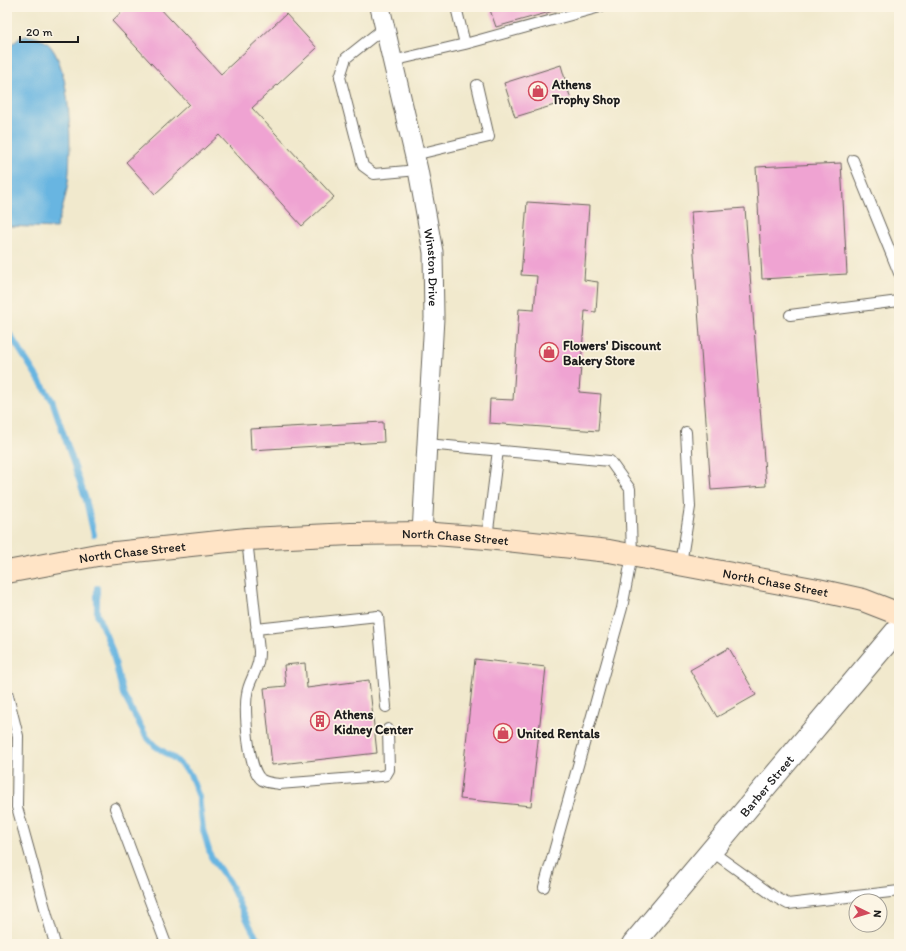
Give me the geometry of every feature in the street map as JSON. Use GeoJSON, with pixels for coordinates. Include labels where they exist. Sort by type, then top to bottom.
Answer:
{"type":"FeatureCollection","features":[{"type":"Feature","properties":{"kind":"main road","name":"North Chase Street"},"geometry":{"type":"LineString","coordinates":[[7,572],[97,555],[247,539],[351,534],[422,534],[487,538],[570,546],[632,555],[863,600],[899,614]]}},
{"type":"Feature","properties":{"kind":"street","name":"Winston Drive"},"geometry":{"type":"LineString","coordinates":[[380,7],[429,225],[434,285],[422,534]]}},
{"type":"Feature","properties":{"kind":"street","name":"Barber Street"},"geometry":{"type":"LineString","coordinates":[[633,944],[899,628]]}},
{"type":"Feature","properties":{"kind":"lane"},"geometry":{"type":"LineString","coordinates":[[456,7],[465,44]]}},
{"type":"Feature","properties":{"kind":"lane"},"geometry":{"type":"LineString","coordinates":[[392,61],[465,44],[600,7]]}},
{"type":"Feature","properties":{"kind":"lane"},"geometry":{"type":"LineString","coordinates":[[384,27],[346,58],[340,77],[363,166],[374,174],[416,163],[489,137],[477,85]]}},
{"type":"Feature","properties":{"kind":"lane"},"geometry":{"type":"LineString","coordinates":[[853,160],[899,273]]}},
{"type":"Feature","properties":{"kind":"lane"},"geometry":{"type":"LineString","coordinates":[[790,315],[899,301]]}},
{"type":"Feature","properties":{"kind":"lane"},"geometry":{"type":"LineString","coordinates":[[681,564],[690,507],[686,432]]}},
{"type":"Feature","properties":{"kind":"lane"},"geometry":{"type":"LineString","coordinates":[[427,444],[610,461],[630,490],[632,555],[622,608],[544,887]]}},
{"type":"Feature","properties":{"kind":"lane"},"geometry":{"type":"LineString","coordinates":[[487,538],[498,450]]}},
{"type":"Feature","properties":{"kind":"lane"},"geometry":{"type":"LineString","coordinates":[[247,539],[258,658],[246,695],[246,714],[254,771],[261,780],[279,784],[381,776],[386,774],[389,770],[388,729]]}},
{"type":"Feature","properties":{"kind":"lane"},"geometry":{"type":"LineString","coordinates":[[256,629],[378,616],[386,707]]}},
{"type":"Feature","properties":{"kind":"lane"},"geometry":{"type":"LineString","coordinates":[[7,692],[18,736],[17,807],[56,944]]}},
{"type":"Feature","properties":{"kind":"lane"},"geometry":{"type":"LineString","coordinates":[[115,808],[166,944]]}},
{"type":"Feature","properties":{"kind":"lane"},"geometry":{"type":"LineString","coordinates":[[711,851],[775,897],[788,904],[899,891]]}},
{"type":"Feature","properties":{"kind":"water"},"geometry":{"type":"Polygon","coordinates":[[[27,36],[40,39],[51,47],[58,59],[63,73],[66,90],[70,143],[69,172],[64,201],[56,228],[7,226],[7,48],[20,38],[27,36]]]}},
{"type":"Feature","properties":{"kind":"building"},"geometry":{"type":"Polygon","coordinates":[[[127,7],[159,7],[221,74],[286,14],[317,48],[252,108],[334,197],[302,226],[219,135],[155,194],[126,162],[189,104],[112,21],[127,7]]]}},
{"type":"Feature","properties":{"kind":"building"},"geometry":{"type":"Polygon","coordinates":[[[489,7],[568,7],[496,27],[489,7]]]}},
{"type":"Feature","properties":{"kind":"building","name":"Athens Trophy Shop"},"geometry":{"type":"Polygon","coordinates":[[[561,65],[571,100],[515,117],[504,83],[561,65]]]}},
{"type":"Feature","properties":{"kind":"building"},"geometry":{"type":"Polygon","coordinates":[[[841,163],[847,274],[762,279],[756,167],[841,163]]]}},
{"type":"Feature","properties":{"kind":"building","name":"Flowers' Discount Bakery Store"},"geometry":{"type":"Polygon","coordinates":[[[527,202],[589,206],[584,280],[598,282],[596,312],[585,311],[579,392],[601,394],[598,431],[489,423],[490,399],[513,400],[519,309],[534,310],[537,276],[521,275],[527,202]]]}},
{"type":"Feature","properties":{"kind":"building"},"geometry":{"type":"Polygon","coordinates":[[[745,208],[766,486],[711,490],[691,212],[745,208]]]}},
{"type":"Feature","properties":{"kind":"building"},"geometry":{"type":"Polygon","coordinates":[[[383,422],[384,442],[251,450],[250,429],[383,422]]]}},
{"type":"Feature","properties":{"kind":"building"},"geometry":{"type":"Polygon","coordinates":[[[729,648],[756,695],[717,717],[690,670],[729,648]]]}},
{"type":"Feature","properties":{"kind":"building","name":"United Rentals"},"geometry":{"type":"Polygon","coordinates":[[[475,659],[546,667],[531,806],[460,799],[475,659]]]}},
{"type":"Feature","properties":{"kind":"building","name":"Athens Kidney Center"},"geometry":{"type":"Polygon","coordinates":[[[305,663],[307,688],[369,680],[377,753],[272,765],[264,688],[286,686],[284,665],[305,663]]]}},
{"type":"Feature","properties":{"kind":"waterway"},"geometry":{"type":"LineString","coordinates":[[7,330],[52,400],[86,500],[94,535]]}},
{"type":"Feature","properties":{"kind":"waterway"},"geometry":{"type":"LineString","coordinates":[[97,588],[97,614],[112,650],[123,694],[146,736],[155,746],[175,759],[190,774],[199,797],[203,830],[211,857],[229,882],[252,930],[261,944]]}},
{"type":"Feature","properties":{"kind":"place","name":"Athens Trophy Shop"},"geometry":{"type":"Point","coordinates":[538,91]}},
{"type":"Feature","properties":{"kind":"place","name":"Flowers' Discount Bakery Store"},"geometry":{"type":"Point","coordinates":[549,352]}},
{"type":"Feature","properties":{"kind":"place","name":"Athens Kidney Center"},"geometry":{"type":"Point","coordinates":[320,721]}},
{"type":"Feature","properties":{"kind":"place","name":"United Rentals"},"geometry":{"type":"Point","coordinates":[503,733]}}]}
